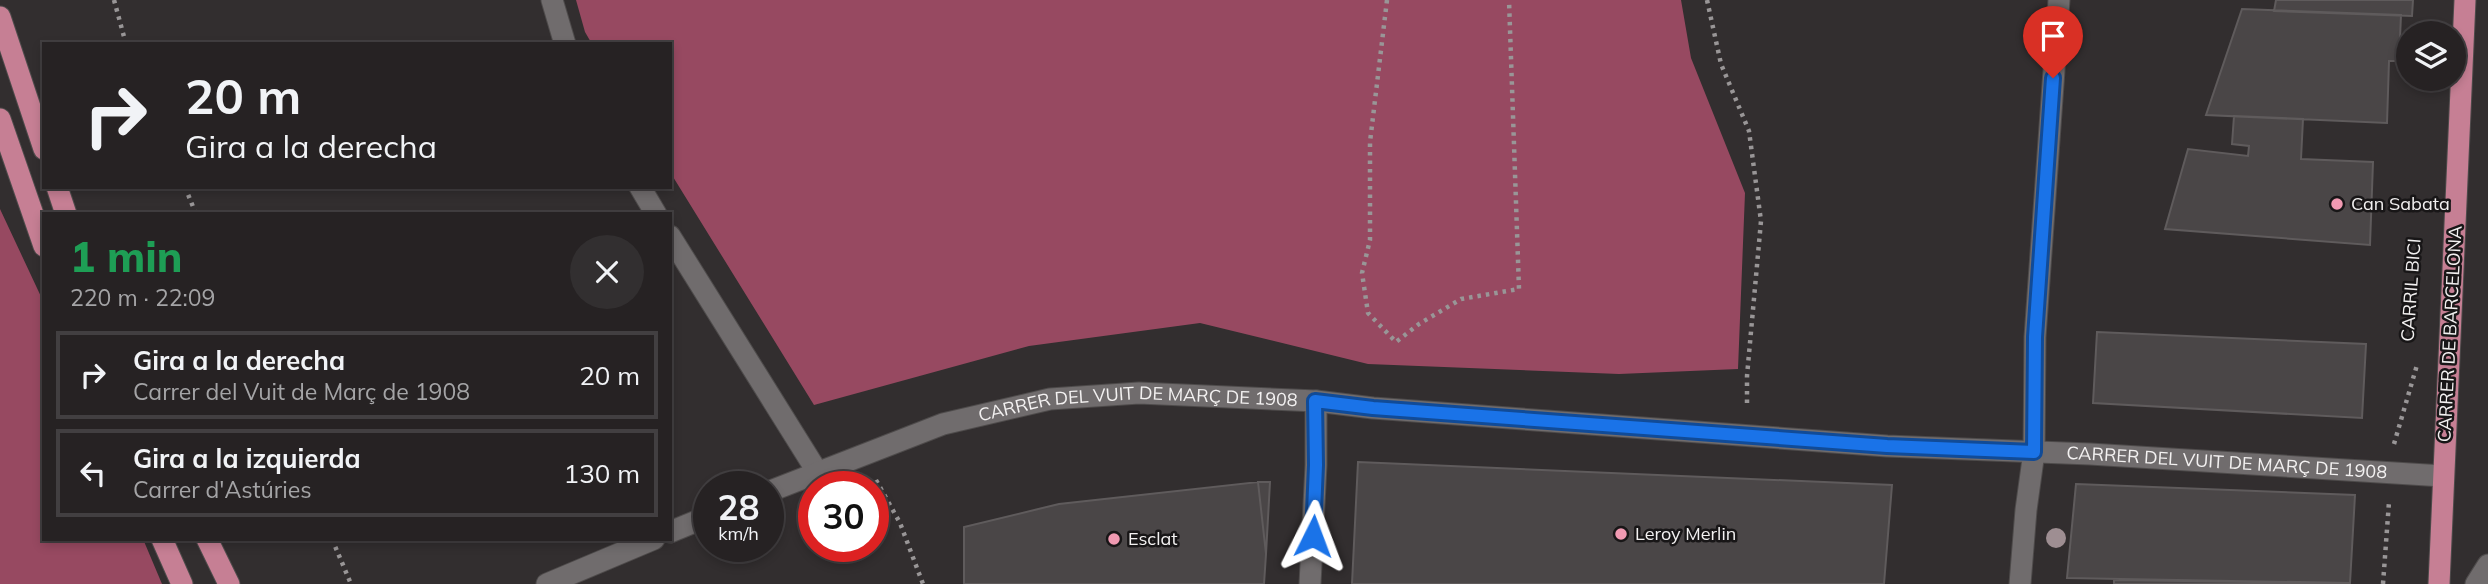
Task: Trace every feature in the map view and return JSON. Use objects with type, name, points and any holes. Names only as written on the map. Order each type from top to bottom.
[{"type":"main road","name":"CARRER DE BARCELONA","points":[[2439,584],[2465,0]]},
{"type":"main road","points":[[0,18],[42,143]]},
{"type":"main road","points":[[0,119],[42,240]]},
{"type":"main road","points":[[58,189],[65,212]]},
{"type":"main road","points":[[163,541],[182,584]]},
{"type":"main road","points":[[208,541],[229,584]]},
{"type":"street","points":[[552,0],[564,42]]},
{"type":"street","points":[[2020,584],[2034,452],[2035,337],[2059,0]]},
{"type":"street","points":[[641,189],[655,212]]},
{"type":"street","points":[[672,239],[817,471]]},
{"type":"street","name":"CARRER DEL VUIT DE MARÇ DE 1908","points":[[821,471],[943,424],[1049,399],[1139,393],[1315,401],[1373,408],[1887,446],[2034,452],[2444,477]]},
{"type":"street","points":[[1311,584],[1316,465],[1315,401]]},
{"type":"street","points":[[672,531],[693,523]]},
{"type":"street","points":[[547,584],[649,541]]},
{"type":"street","points":[[2476,584],[2488,565]]},
{"type":"path","points":[[114,0],[125,42]]},
{"type":"path","points":[[1387,0],[1370,142],[1370,240],[1362,273],[1368,313],[1396,342],[1419,324],[1461,299],[1519,289],[1509,0]]},
{"type":"path","points":[[1707,0],[1721,64],[1749,131],[1761,220],[1747,376],[1747,412]]},
{"type":"path","points":[[187,189],[195,212]]},
{"type":"path","name":"CARRIL BICI","points":[[2383,584],[2394,445],[2418,362]]},
{"type":"path","points":[[863,455],[900,523],[923,584]]},
{"type":"path","points":[[333,541],[351,584]]},
{"type":"shaded area","points":[[576,0],[1681,0],[1691,58],[1745,193],[1738,369],[1619,374],[1368,364],[1200,323],[1029,346],[814,405],[672,175],[672,42],[591,42],[585,32]]},
{"type":"shaded area","points":[[0,209],[42,299],[42,541],[144,541],[162,584],[0,584]]},
{"type":"building","points":[[2276,0],[2413,0],[2412,16],[2274,11]]},
{"type":"building","points":[[2242,9],[2401,15],[2401,21],[2396,21],[2396,61],[2389,61],[2387,123],[2206,115]]},
{"type":"building","points":[[2234,116],[2303,119],[2301,159],[2373,162],[2370,245],[2165,229],[2188,149],[2248,156],[2249,146],[2232,144]]},
{"type":"building","points":[[2097,332],[2366,344],[2362,418],[2093,403]]},
{"type":"building","name":"Leroy Merlin","points":[[1358,462],[1892,485],[1884,584],[1352,584]]},
{"type":"building","points":[[1258,482],[1270,482],[1266,554]]},
{"type":"building","name":"Esclat","points":[[1258,482],[1266,554],[1264,584],[964,584],[964,527],[1059,504]]},
{"type":"building","points":[[2076,484],[2355,495],[2350,583],[2067,578]]},
{"type":"building","points":[[2114,580],[2254,582],[2350,583],[2114,584]]},
{"type":"place","name":"Can Sabata","points":[[2337,204]]},
{"type":"place","name":"Leroy Merlin","points":[[1621,534]]},
{"type":"place","name":"Esclat","points":[[1114,539]]},
{"type":"route","points":[[1313,536],[1315,401],[1373,408],[1887,446],[2034,452],[2035,337],[2053,78]]}]
